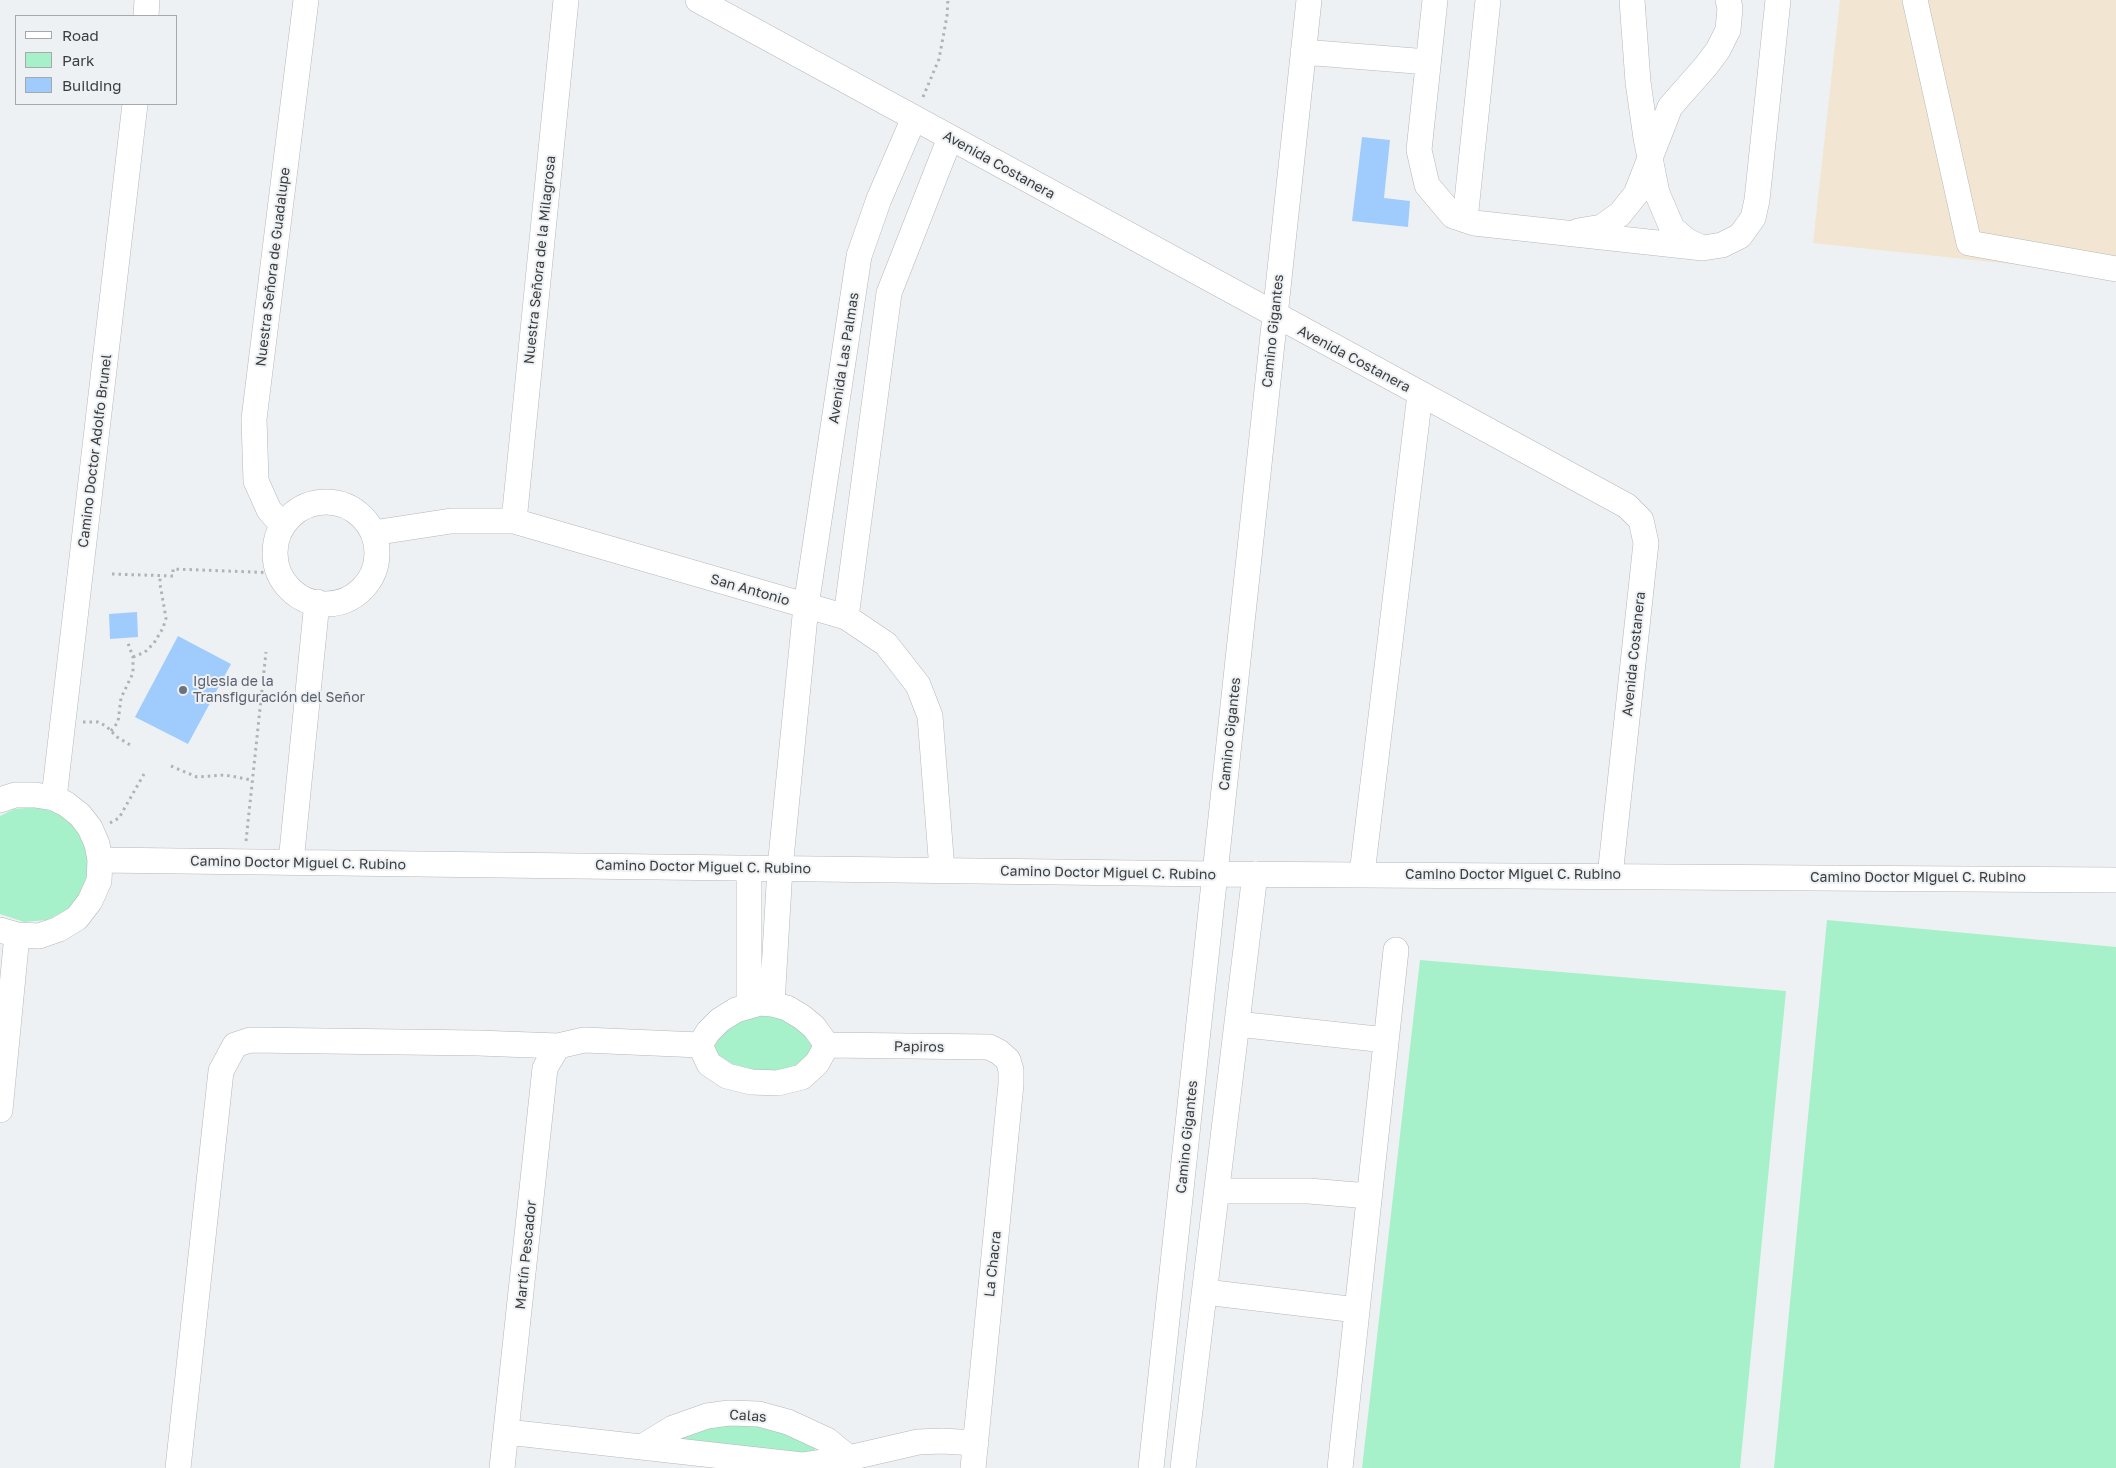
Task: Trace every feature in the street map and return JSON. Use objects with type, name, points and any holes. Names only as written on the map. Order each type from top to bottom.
[{"type":"street","points":[[146,15],[148,0]]},
{"type":"street","name":"Nuestra Señora de Guadalupe","points":[[283,526],[269,510],[256,481],[254,419],[306,0]]},
{"type":"street","name":"Nuestra Señora de la Milagrosa","points":[[514,521],[566,0]]},
{"type":"street","name":"Avenida Costanera","points":[[698,0],[1275,316],[1627,506],[1641,520],[1646,543],[1610,876]]},
{"type":"street","name":"Camino Gigantes","points":[[1150,1468],[1309,0]]},
{"type":"street","points":[[1435,0],[1419,150],[1427,185],[1437,200],[1453,216],[1474,223],[1703,248],[1722,245],[1740,236],[1753,218],[1757,200],[1778,0]]},
{"type":"street","points":[[1465,220],[1488,0]]},
{"type":"street","points":[[1632,0],[1638,82],[1657,192],[1672,228],[1687,241],[1703,248]]},
{"type":"street","points":[[1568,234],[1602,227],[1620,214],[1636,194],[1670,107],[1706,66],[1718,50],[1728,30],[1730,8],[1728,0]]},
{"type":"street","points":[[1915,0],[1969,243],[2116,269]]},
{"type":"street","points":[[1303,52],[1428,62]]},
{"type":"street","name":"Camino Doctor Adolfo Brunel","points":[[54,798],[135,105]]},
{"type":"street","name":"Avenida Las Palmas","points":[[780,868],[806,606],[859,256],[879,199],[914,118]]},
{"type":"street","points":[[846,617],[889,293],[950,138]]},
{"type":"street","points":[[1362,874],[1420,394]]},
{"type":"street","points":[[324,502],[337,503],[359,513],[373,533],[377,556],[370,580],[352,597],[329,604],[305,599],[294,592],[280,573],[276,549],[283,526],[301,509],[324,502]]},
{"type":"street","name":"San Antonio","points":[[373,533],[451,521],[514,521],[846,617],[886,644],[918,685],[930,716],[942,870]]},
{"type":"street","points":[[291,862],[316,602]]},
{"type":"street","points":[[0,800],[15,795],[35,794],[54,798],[80,815],[97,844],[100,860],[98,881],[90,901],[77,918],[59,930],[39,936],[9,933],[0,1110]]},
{"type":"street","name":"Camino Doctor Miguel C. Rubino","points":[[100,860],[1215,874],[2116,880]]},
{"type":"street","points":[[749,868],[761,1005]]},
{"type":"street","points":[[761,1005],[780,868]]},
{"type":"street","points":[[1183,1468],[1255,874]]},
{"type":"street","points":[[1340,1468],[1396,950]]},
{"type":"street","points":[[761,1005],[787,1008],[802,1017],[814,1027],[827,1046],[817,1063],[802,1077],[778,1083],[751,1082],[727,1076],[709,1064],[700,1046],[708,1032],[720,1020],[736,1010],[761,1005]]},
{"type":"street","points":[[1237,1024],[1386,1040]]},
{"type":"street","points":[[178,1468],[221,1072],[227,1057],[235,1045],[250,1040],[558,1046],[584,1040],[700,1046]]},
{"type":"street","name":"Martín Pescador","points":[[502,1468],[508,1432],[545,1068],[558,1046]]},
{"type":"street","name":"Papiros","points":[[827,1046],[989,1048],[999,1052],[1008,1060]]},
{"type":"street","name":"La Chacra","points":[[973,1468],[1012,1084],[1008,1060]]},
{"type":"street","points":[[1217,1191],[1309,1191],[1369,1196]]},
{"type":"street","points":[[1205,1292],[1357,1310]]},
{"type":"street","name":"Calas","points":[[642,1446],[673,1428],[707,1416],[729,1413],[759,1414],[788,1422],[827,1440],[849,1458]]},
{"type":"street","points":[[508,1432],[802,1466],[849,1458],[918,1442],[976,1443]]},
{"type":"path","points":[[914,118],[939,59],[948,0]]},
{"type":"path","points":[[112,574],[173,576],[173,569],[280,573]]},
{"type":"path","points":[[132,657],[145,652],[154,643],[163,628],[166,618],[160,576]]},
{"type":"path","points":[[111,731],[118,722],[121,698],[132,673],[132,657],[128,643]]},
{"type":"path","points":[[244,862],[266,652]]},
{"type":"path","points":[[63,720],[98,722],[132,746]]},
{"type":"path","points":[[171,766],[197,777],[225,775],[252,780]]},
{"type":"path","points":[[92,833],[119,818],[144,774]]},
{"type":"shaded area","points":[[1840,0],[2116,0],[2116,275],[1813,243]]},
{"type":"green space","points":[[37,807],[58,813],[76,828],[87,848],[88,871],[82,893],[67,910],[47,920],[24,922],[0,914],[0,816],[14,809]]},
{"type":"green space","points":[[1827,920],[2116,947],[2116,1468],[1774,1468]]},
{"type":"green space","points":[[1420,960],[1786,991],[1740,1468],[1362,1468]]},
{"type":"green space","points":[[777,1012],[813,1042],[812,1057],[779,1076],[713,1061],[713,1034],[730,1020]]},
{"type":"green space","points":[[755,1420],[816,1447],[813,1456],[678,1445],[676,1435],[683,1431]]},
{"type":"building","points":[[1362,137],[1390,140],[1384,198],[1410,201],[1408,227],[1352,221]]},
{"type":"building","points":[[137,612],[138,637],[110,639],[109,614]]},
{"type":"building","name":"Iglesia de la Transfiguración del Señor","points":[[178,636],[231,664],[188,744],[135,717]]},
{"type":"place","name":"Iglesia de la Transfiguración del Señor","points":[[183,690]]}]
